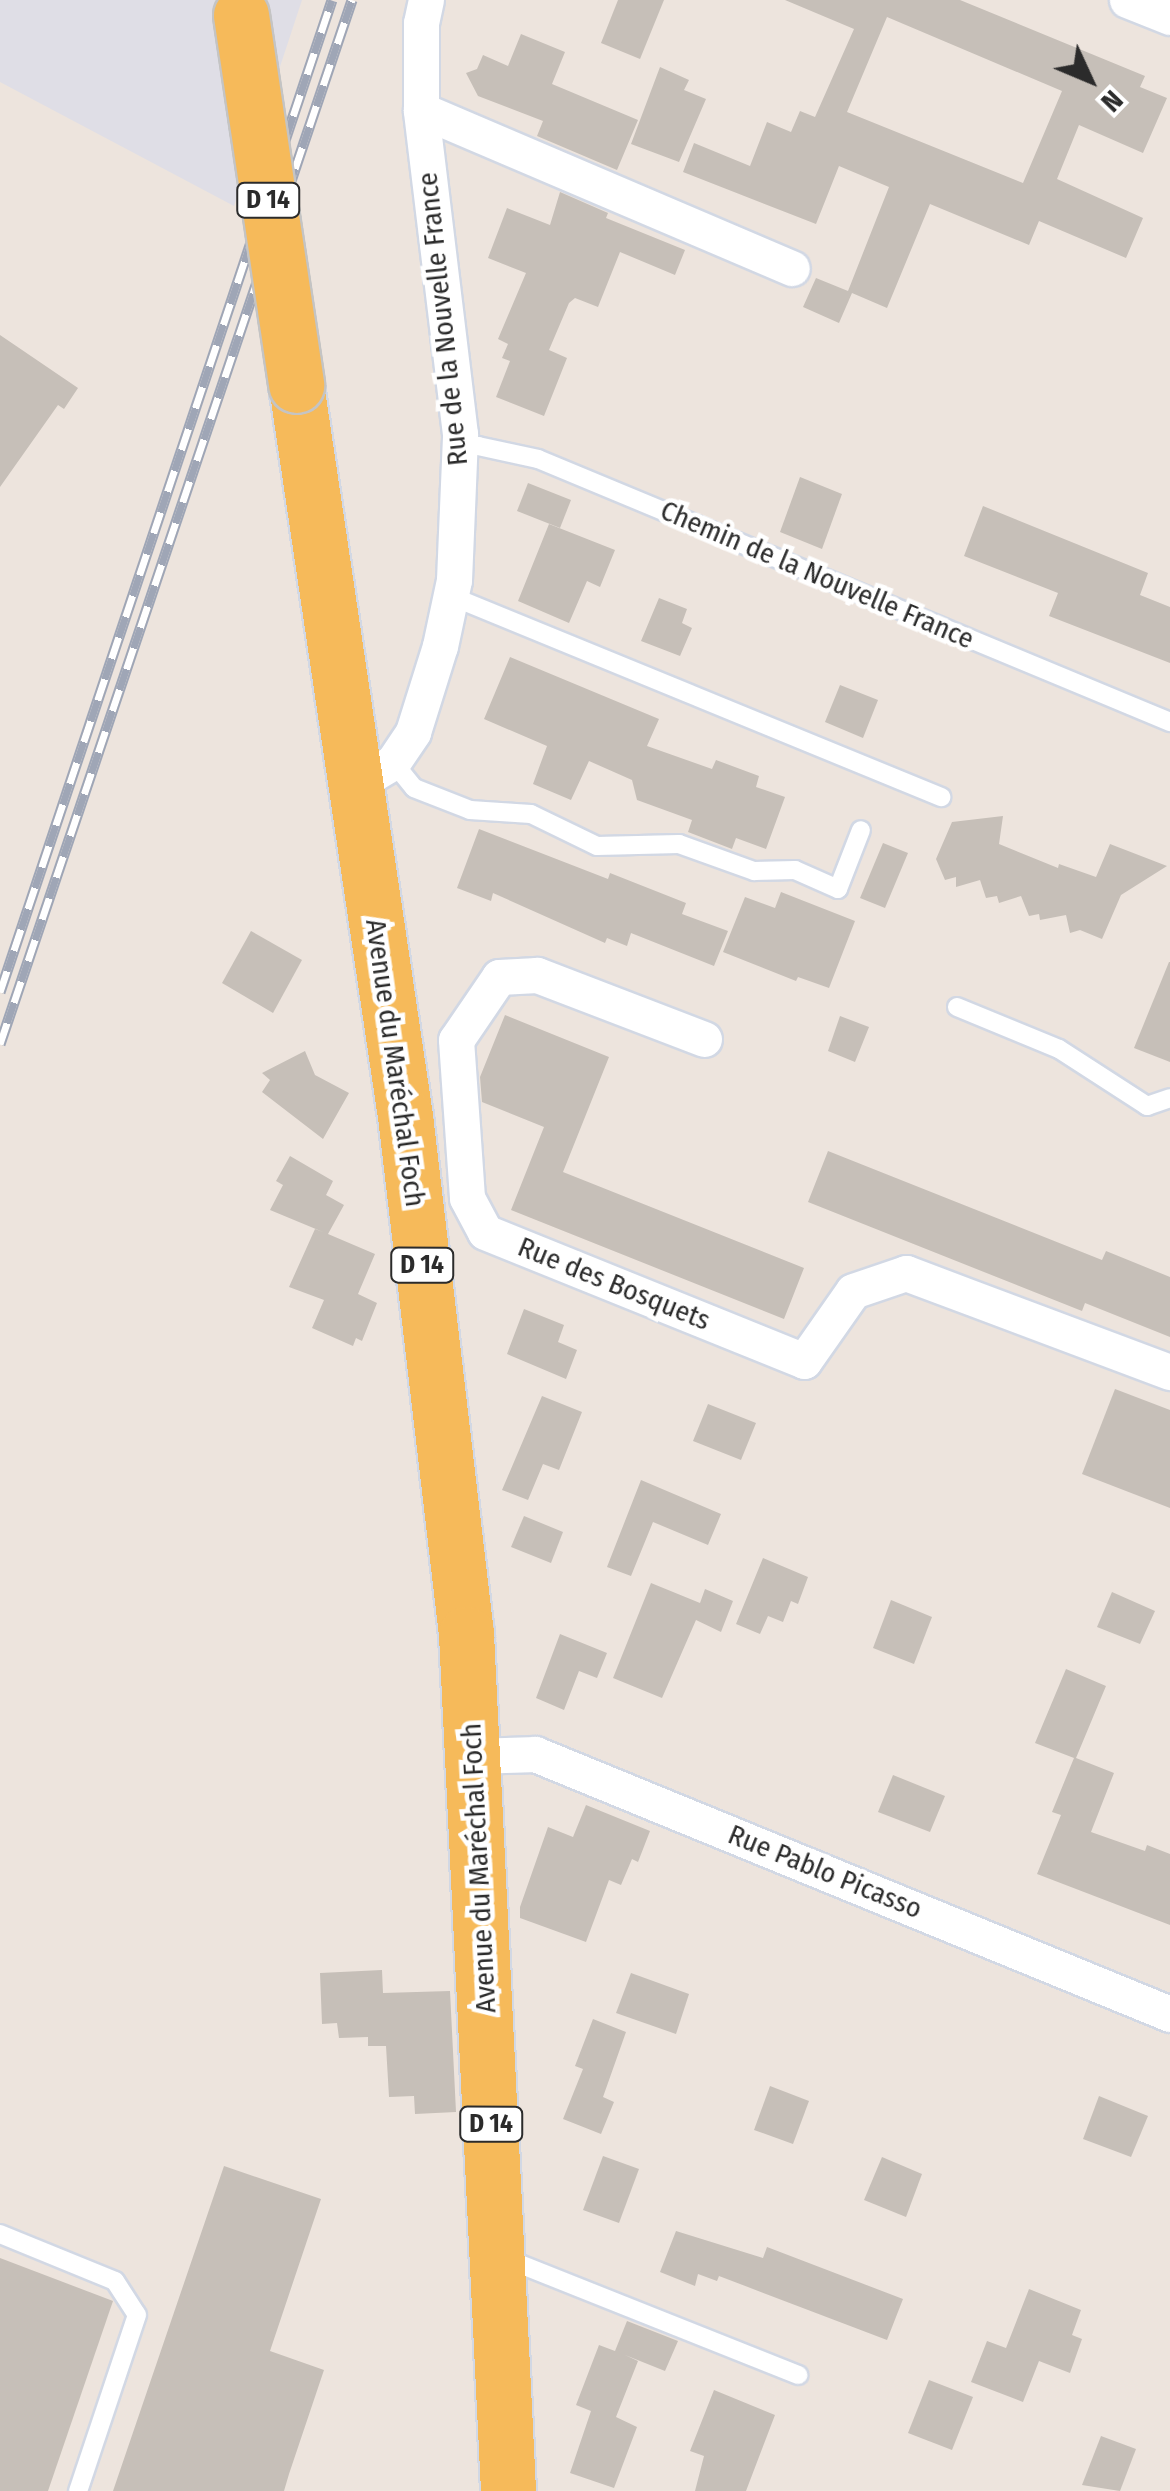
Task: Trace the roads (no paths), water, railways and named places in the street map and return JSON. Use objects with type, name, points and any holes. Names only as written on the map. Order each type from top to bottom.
[{"type":"main road","name":"Avenue du Maréchal Foch","points":[[240,8],[296,385],[372,769],[404,1116],[466,1634],[475,1756],[508,2491]]},
{"type":"street","name":"Rue de la Nouvelle France","points":[[372,769],[413,732],[451,596],[459,447],[420,110],[421,23],[426,0]]},
{"type":"street","points":[[1128,0],[1170,17]]},
{"type":"street","points":[[420,110],[792,268]]},
{"type":"street","name":"Rue des Bosquets","points":[[704,1039],[538,975],[500,977],[456,1040],[467,1198],[485,1232],[804,1361],[853,1291],[906,1272],[1170,1372]]},
{"type":"street","name":"Rue Pablo Picasso","points":[[475,1756],[535,1754],[1170,2014]]},
{"type":"lane","name":"Chemin de la Nouvelle France","points":[[459,447],[478,446],[538,459],[1170,722]]},
{"type":"lane","points":[[451,596],[941,797]]},
{"type":"lane","points":[[372,769],[470,810],[531,814],[597,846],[679,844],[754,871],[795,870],[838,889],[861,830]]},
{"type":"lane","points":[[957,1008],[1059,1049],[1147,1106],[1170,1098]]},
{"type":"lane","points":[[0,2234],[116,2281],[137,2316],[78,2491]]},
{"type":"lane","points":[[497,2255],[798,2375]]},
{"type":"railway","points":[[0,992],[332,0]]},
{"type":"railway","points":[[0,1044],[352,0]]}]
